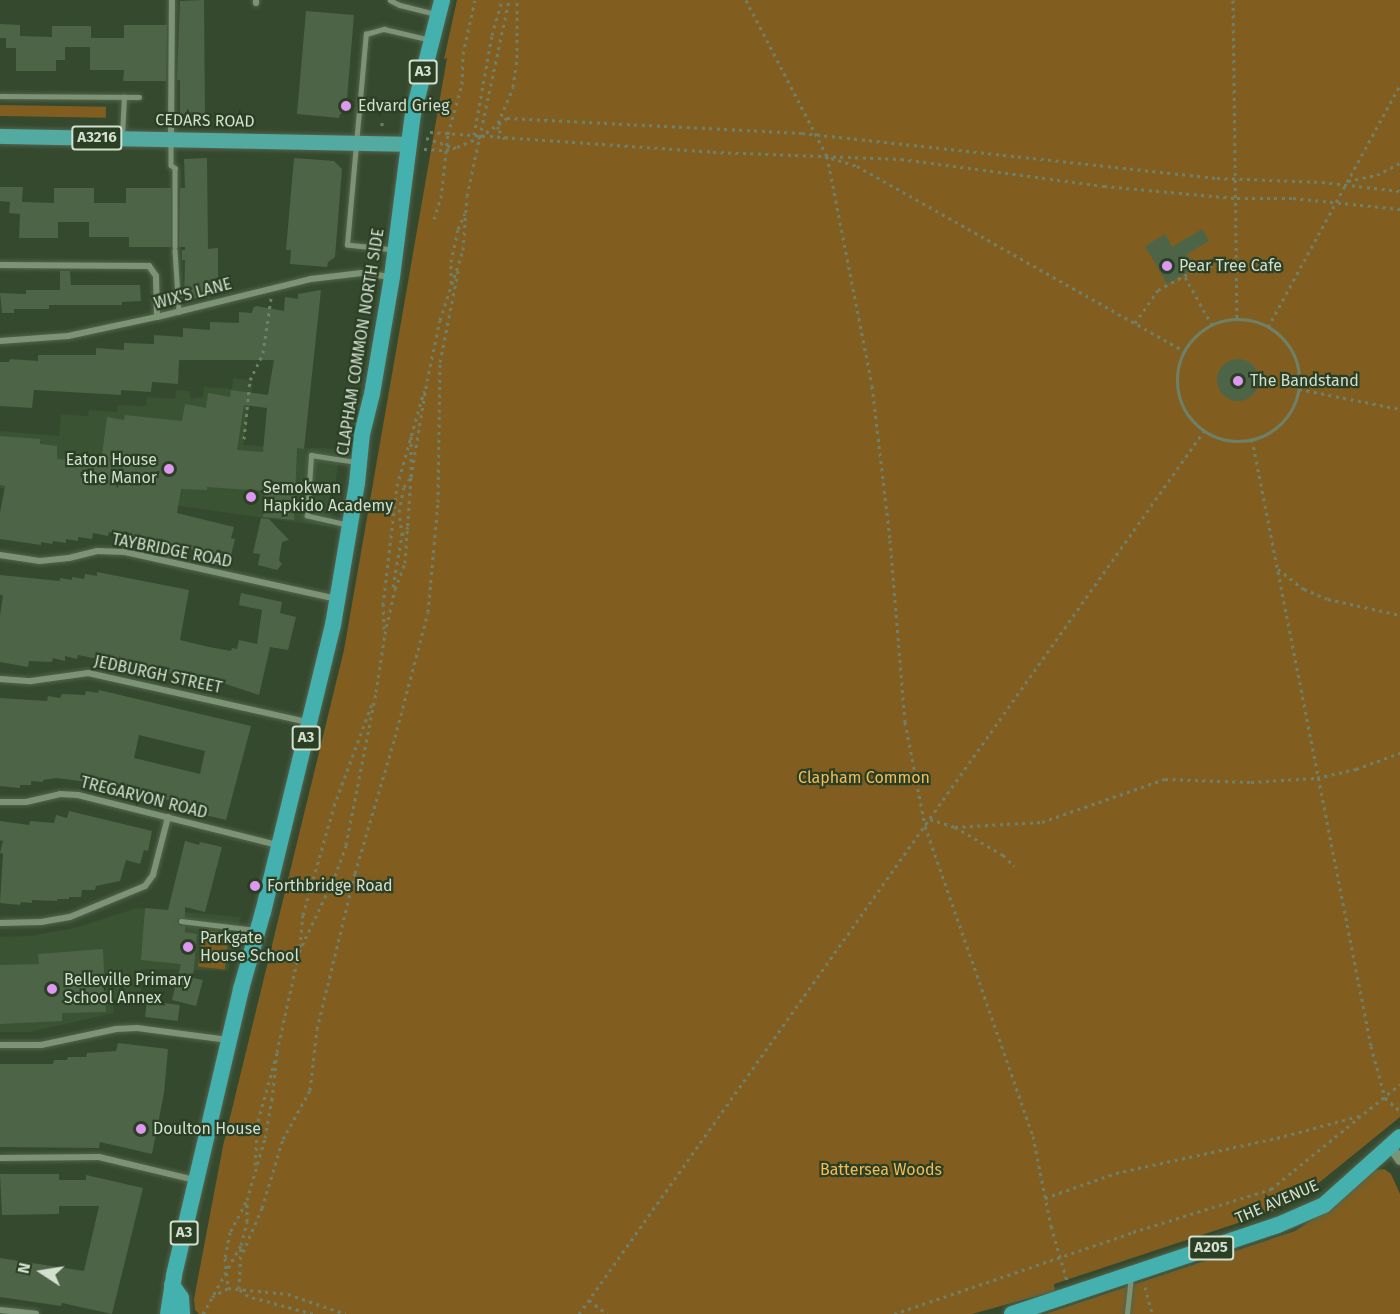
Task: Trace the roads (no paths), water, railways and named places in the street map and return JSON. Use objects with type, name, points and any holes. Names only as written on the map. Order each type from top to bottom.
[{"type":"highway","name":"CLAPHAM COMMON NORTH SIDE","points":[[157,1314],[160,1299],[172,1285],[338,599],[392,277],[416,103],[440,7]]},
{"type":"highway","name":"THE AVENUE","points":[[1012,1314],[1278,1225],[1324,1205],[1395,1141]]},
{"type":"highway","points":[[168,1314],[172,1285]]},
{"type":"highway","points":[[172,1285],[181,1298],[182,1314]]},
{"type":"main road","name":"CEDARS ROAD","points":[[0,136],[355,141],[409,144]]},
{"type":"street","points":[[171,138],[172,0]]},
{"type":"street","points":[[0,265],[149,266],[156,276],[157,317]]},
{"type":"street","name":"WIX'S LANE","points":[[0,341],[68,336],[179,312],[270,288],[346,274],[392,277]]},
{"type":"street","name":"TAYBRIDGE ROAD","points":[[0,555],[40,561],[69,558],[97,550],[125,552],[338,599]]},
{"type":"street","name":"JEDBURGH STREET","points":[[0,679],[32,681],[88,672],[310,722]]},
{"type":"street","name":"TREGARVON ROAD","points":[[0,802],[26,802],[69,794],[280,846]]},
{"type":"street","points":[[0,923],[40,922],[70,917],[145,886],[153,875],[168,817]]},
{"type":"street","points":[[0,1045],[41,1045],[116,1029],[137,1028],[230,1041]]},
{"type":"street","points":[[1395,1141],[1400,1160]]},
{"type":"street","points":[[0,1158],[99,1157],[196,1180]]},
{"type":"street","points":[[0,1310],[36,1314]]},
{"type":"lane","points":[[390,0],[400,5],[440,7]]},
{"type":"lane","points":[[396,250],[346,245],[366,34],[384,29],[432,40]]},
{"type":"lane","points":[[0,96],[139,97]]},
{"type":"lane","points":[[122,138],[124,97]]},
{"type":"lane","points":[[171,138],[171,165],[175,168],[175,248],[179,312]]},
{"type":"lane","points":[[350,525],[307,516],[311,455],[359,463]]},
{"type":"lane","points":[[180,921],[258,931]]},
{"type":"lane","points":[[1127,1314],[1132,1275]]},
{"type":"place","name":"Edvard Grieg","points":[[346,106]]},
{"type":"place","name":"Pear Tree Cafe","points":[[1167,266]]},
{"type":"place","name":"The Bandstand","points":[[1238,381]]},
{"type":"place","name":"Eaton House the Manor","points":[[169,469]]},
{"type":"place","name":"Semokwan Hapkido Academy","points":[[251,497]]},
{"type":"place","name":"Forthbridge Road","points":[[255,886]]},
{"type":"place","name":"Parkgate House School","points":[[188,947]]},
{"type":"place","name":"Belleville Primary School Annex","points":[[52,989]]},
{"type":"place","name":"Doulton House","points":[[141,1129]]},
{"type":"park label","name":"Clapham Common","points":[[864,778]]},
{"type":"park label","name":"Battersea Woods","points":[[881,1170]]}]
